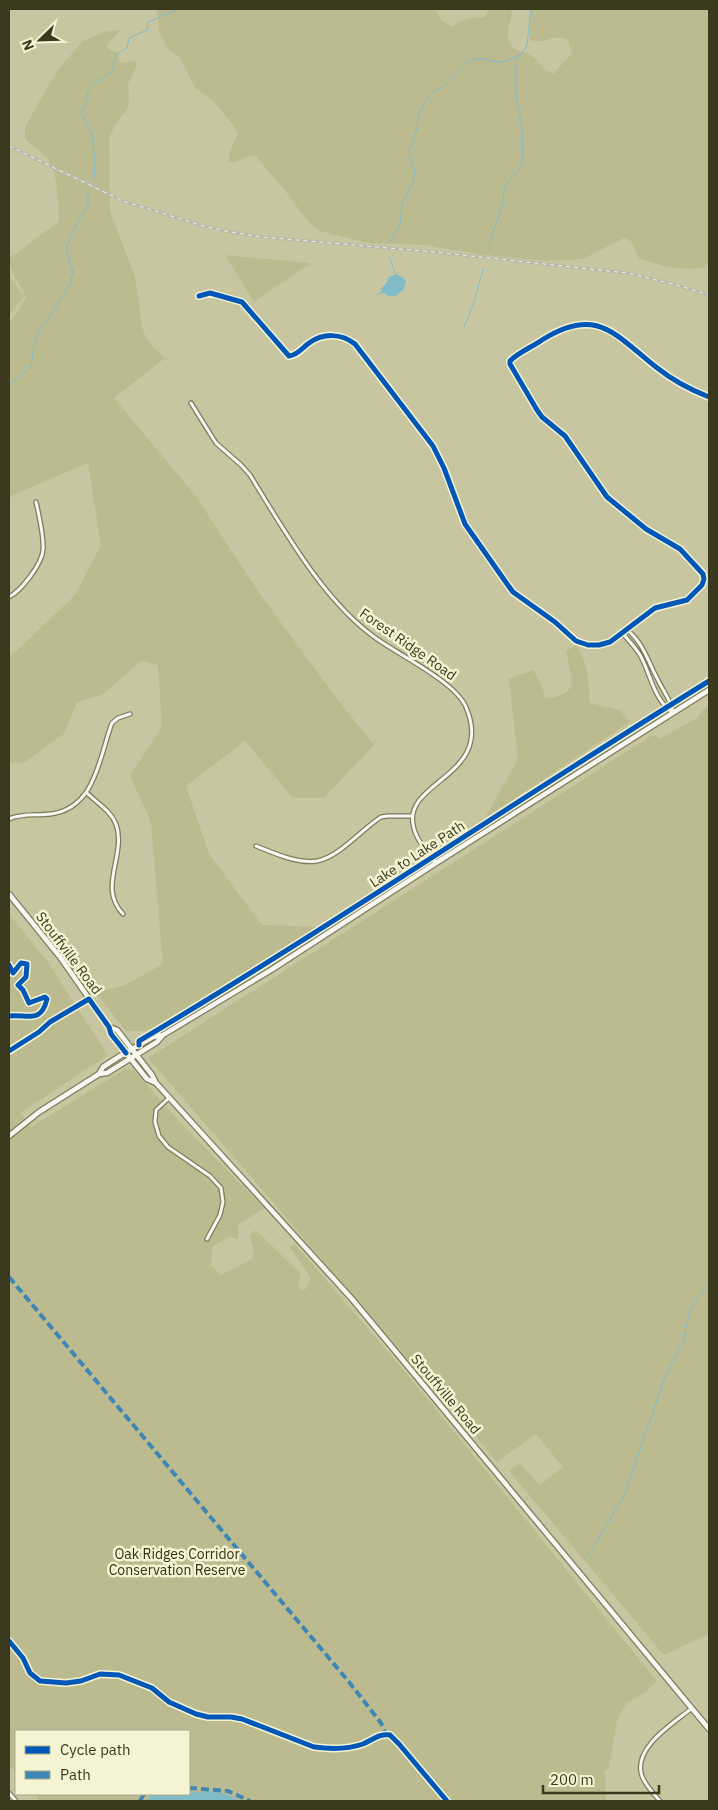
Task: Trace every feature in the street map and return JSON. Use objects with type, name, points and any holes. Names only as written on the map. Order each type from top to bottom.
[{"type":"main road","points":[[9,1136],[39,1112],[99,1074],[108,1073],[137,1055],[157,1042],[163,1035],[271,970],[709,690]]},
{"type":"main road","name":"Stouffville Road","points":[[9,894],[60,958],[110,1027],[111,1034],[130,1059],[147,1079],[156,1083]]},
{"type":"main road","name":"Stouffville Road","points":[[110,1027],[117,1030],[169,1098],[352,1299],[709,1729]]},
{"type":"main road","points":[[99,1074],[103,1067],[132,1049],[153,1037],[163,1035]]},
{"type":"street","points":[[199,296],[210,293],[242,302],[288,356],[294,355],[314,340],[325,336],[336,336],[351,341],[433,446],[444,468],[465,524],[513,592],[555,622],[576,641],[588,645],[610,642],[655,608],[688,600],[702,585],[703,574],[680,549],[646,529],[607,497],[565,436],[542,417],[537,410],[514,373],[510,361],[559,330],[571,326],[589,325],[612,331],[663,372],[709,397]]},
{"type":"street","name":"Forest Ridge Road","points":[[191,403],[216,443],[250,475],[318,580],[338,605],[361,627],[446,684],[462,700],[471,725],[468,749],[459,765],[416,802],[412,816]]},
{"type":"street","points":[[9,597],[18,592],[33,572],[42,555],[43,550],[36,502]]},
{"type":"street","points":[[626,630],[625,636],[640,655],[651,683],[665,707],[673,712]]},
{"type":"street","points":[[626,630],[646,651],[657,680],[672,704],[673,712]]},
{"type":"street","points":[[9,819],[31,814],[52,814],[71,807],[87,793],[94,780],[112,723],[118,718],[130,714]]},
{"type":"street","points":[[87,793],[100,804],[117,826],[118,849],[112,884],[113,901],[123,914]]},
{"type":"street","points":[[256,846],[284,856],[312,862],[318,861],[334,853],[381,818],[388,816],[412,816],[415,833],[436,863]]},
{"type":"street","points":[[169,1098],[156,1110],[155,1122],[160,1136],[168,1147],[210,1176],[221,1188],[223,1202],[220,1215],[207,1239]]},
{"type":"street","points":[[660,1801],[641,1776],[642,1756],[660,1733],[692,1708]]},
{"type":"street","points":[[9,1794],[16,1801]]},
{"type":"green space","points":[[157,9],[435,9],[441,20],[451,27],[467,18],[484,17],[490,9],[511,9],[512,15],[508,35],[511,46],[533,57],[553,74],[572,53],[568,40],[557,38],[541,41],[530,40],[530,9],[709,9],[709,261],[706,267],[689,269],[655,263],[639,258],[631,241],[624,238],[583,259],[546,261],[476,254],[425,245],[369,243],[319,231],[310,224],[255,155],[229,162],[229,154],[238,133],[212,100],[195,88],[180,57],[169,50],[159,32]]},
{"type":"green space","points":[[120,30],[107,47],[111,51],[119,52],[118,60],[120,63],[134,61],[136,62],[136,68],[128,84],[128,108],[115,125],[109,138],[110,211],[135,277],[142,326],[146,338],[165,358],[114,398],[195,495],[260,594],[335,696],[374,745],[324,798],[293,798],[245,741],[186,786],[209,854],[262,925],[320,927],[286,946],[221,989],[146,1031],[126,1031],[96,993],[125,985],[163,964],[151,822],[130,776],[162,727],[158,665],[141,661],[102,695],[77,702],[64,734],[25,762],[9,763],[9,658],[75,595],[101,545],[88,463],[9,497],[9,324],[26,297],[13,273],[9,259],[57,223],[59,219],[57,187],[53,170],[46,157],[25,139],[25,127],[59,68],[83,41],[103,32]]},
{"type":"green space","points":[[225,255],[311,263],[254,302]]},
{"type":"green space","points":[[9,276],[24,296],[9,315]]},
{"type":"green space","points":[[576,645],[586,666],[590,703],[620,710],[630,722],[485,818],[518,759],[509,679],[533,670],[540,681],[546,698],[565,693],[571,684],[566,651]]},
{"type":"green space","points":[[709,705],[709,1634],[664,1655],[509,1471],[519,1463],[540,1485],[563,1467],[536,1434],[497,1462],[442,1395],[438,1399],[297,1230],[148,1058],[654,734],[659,739],[697,718]]},
{"type":"green space","name":"Oak Ridges Corridor Conservation Reserve","points":[[9,914],[47,961],[108,1055],[20,1113],[31,1127],[125,1069],[134,1070],[177,1119],[264,1208],[238,1225],[238,1239],[229,1237],[212,1247],[211,1265],[221,1275],[252,1259],[254,1252],[249,1235],[256,1230],[301,1274],[298,1287],[304,1291],[311,1278],[289,1246],[295,1244],[411,1379],[657,1681],[646,1692],[626,1704],[617,1720],[609,1768],[605,1771],[606,1801],[39,1801],[36,1795],[190,1795],[190,1730],[15,1730],[15,1772],[9,1766]]},
{"type":"water","points":[[397,274],[406,282],[403,290],[396,296],[388,296],[384,293],[376,295],[381,292],[389,277]]},
{"type":"water","points":[[190,1790],[195,1793],[218,1792],[240,1801],[147,1801],[150,1795],[190,1795]]},
{"type":"waterway","points":[[94,179],[95,162],[92,134],[81,112],[85,106],[88,91],[95,83],[112,71],[116,55],[127,48],[129,38],[147,30],[148,22],[178,9]]},
{"type":"waterway","points":[[390,242],[400,224],[402,204],[413,182],[415,172],[409,151],[424,102],[433,92],[442,88],[468,62],[478,58],[498,62],[506,61],[522,54],[527,45],[531,9]]},
{"type":"waterway","points":[[489,250],[490,241],[502,207],[505,186],[519,170],[523,160],[522,128],[516,95],[516,58]]},
{"type":"waterway","points":[[9,385],[31,367],[34,345],[39,331],[56,308],[70,284],[73,272],[67,254],[67,246],[77,223],[88,206],[88,191]]},
{"type":"waterway","points":[[390,258],[395,274]]},
{"type":"waterway","points":[[464,327],[473,305],[483,270]]},
{"type":"waterway","points":[[584,1559],[625,1494],[665,1377],[683,1341],[690,1310],[709,1283]]},
{"type":"railway","points":[[9,146],[123,201],[200,225],[230,232],[262,237],[434,252],[627,273],[709,295]]},
{"type":"marked path","points":[[9,1277],[349,1682],[381,1723],[386,1734]]},
{"type":"marked path","points":[[190,1788],[228,1791],[250,1801]]},
{"type":"marked path","points":[[140,1801],[143,1795]]},
{"type":"cycle path","points":[[199,296],[210,293],[242,302],[289,356],[297,353],[320,337],[338,336],[355,344],[433,446],[444,468],[465,524],[513,592],[555,622],[576,641],[588,645],[610,642],[655,608],[687,600],[702,585],[703,574],[680,549],[646,529],[607,497],[565,436],[542,417],[537,410],[510,361],[521,352],[561,330],[577,325],[591,325],[604,328],[616,335],[668,376],[688,388],[709,397]]},
{"type":"cycle path","name":"Lake to Lake Path","points":[[139,1045],[139,1041],[283,953],[709,681]]},
{"type":"cycle path","points":[[9,965],[13,973],[21,963],[27,964],[26,977],[18,985],[23,990],[29,1003],[45,997],[47,999],[41,1012],[37,1015],[9,1016]]},
{"type":"cycle path","points":[[9,1051],[39,1032],[50,1022],[89,999],[109,1027],[111,1034],[126,1053]]},
{"type":"cycle path","points":[[9,1641],[23,1658],[30,1673],[40,1681],[66,1683],[81,1681],[100,1674],[119,1675],[152,1688],[169,1702],[196,1714],[208,1717],[242,1719],[314,1747],[352,1747],[379,1736],[390,1735],[447,1801]]}]
